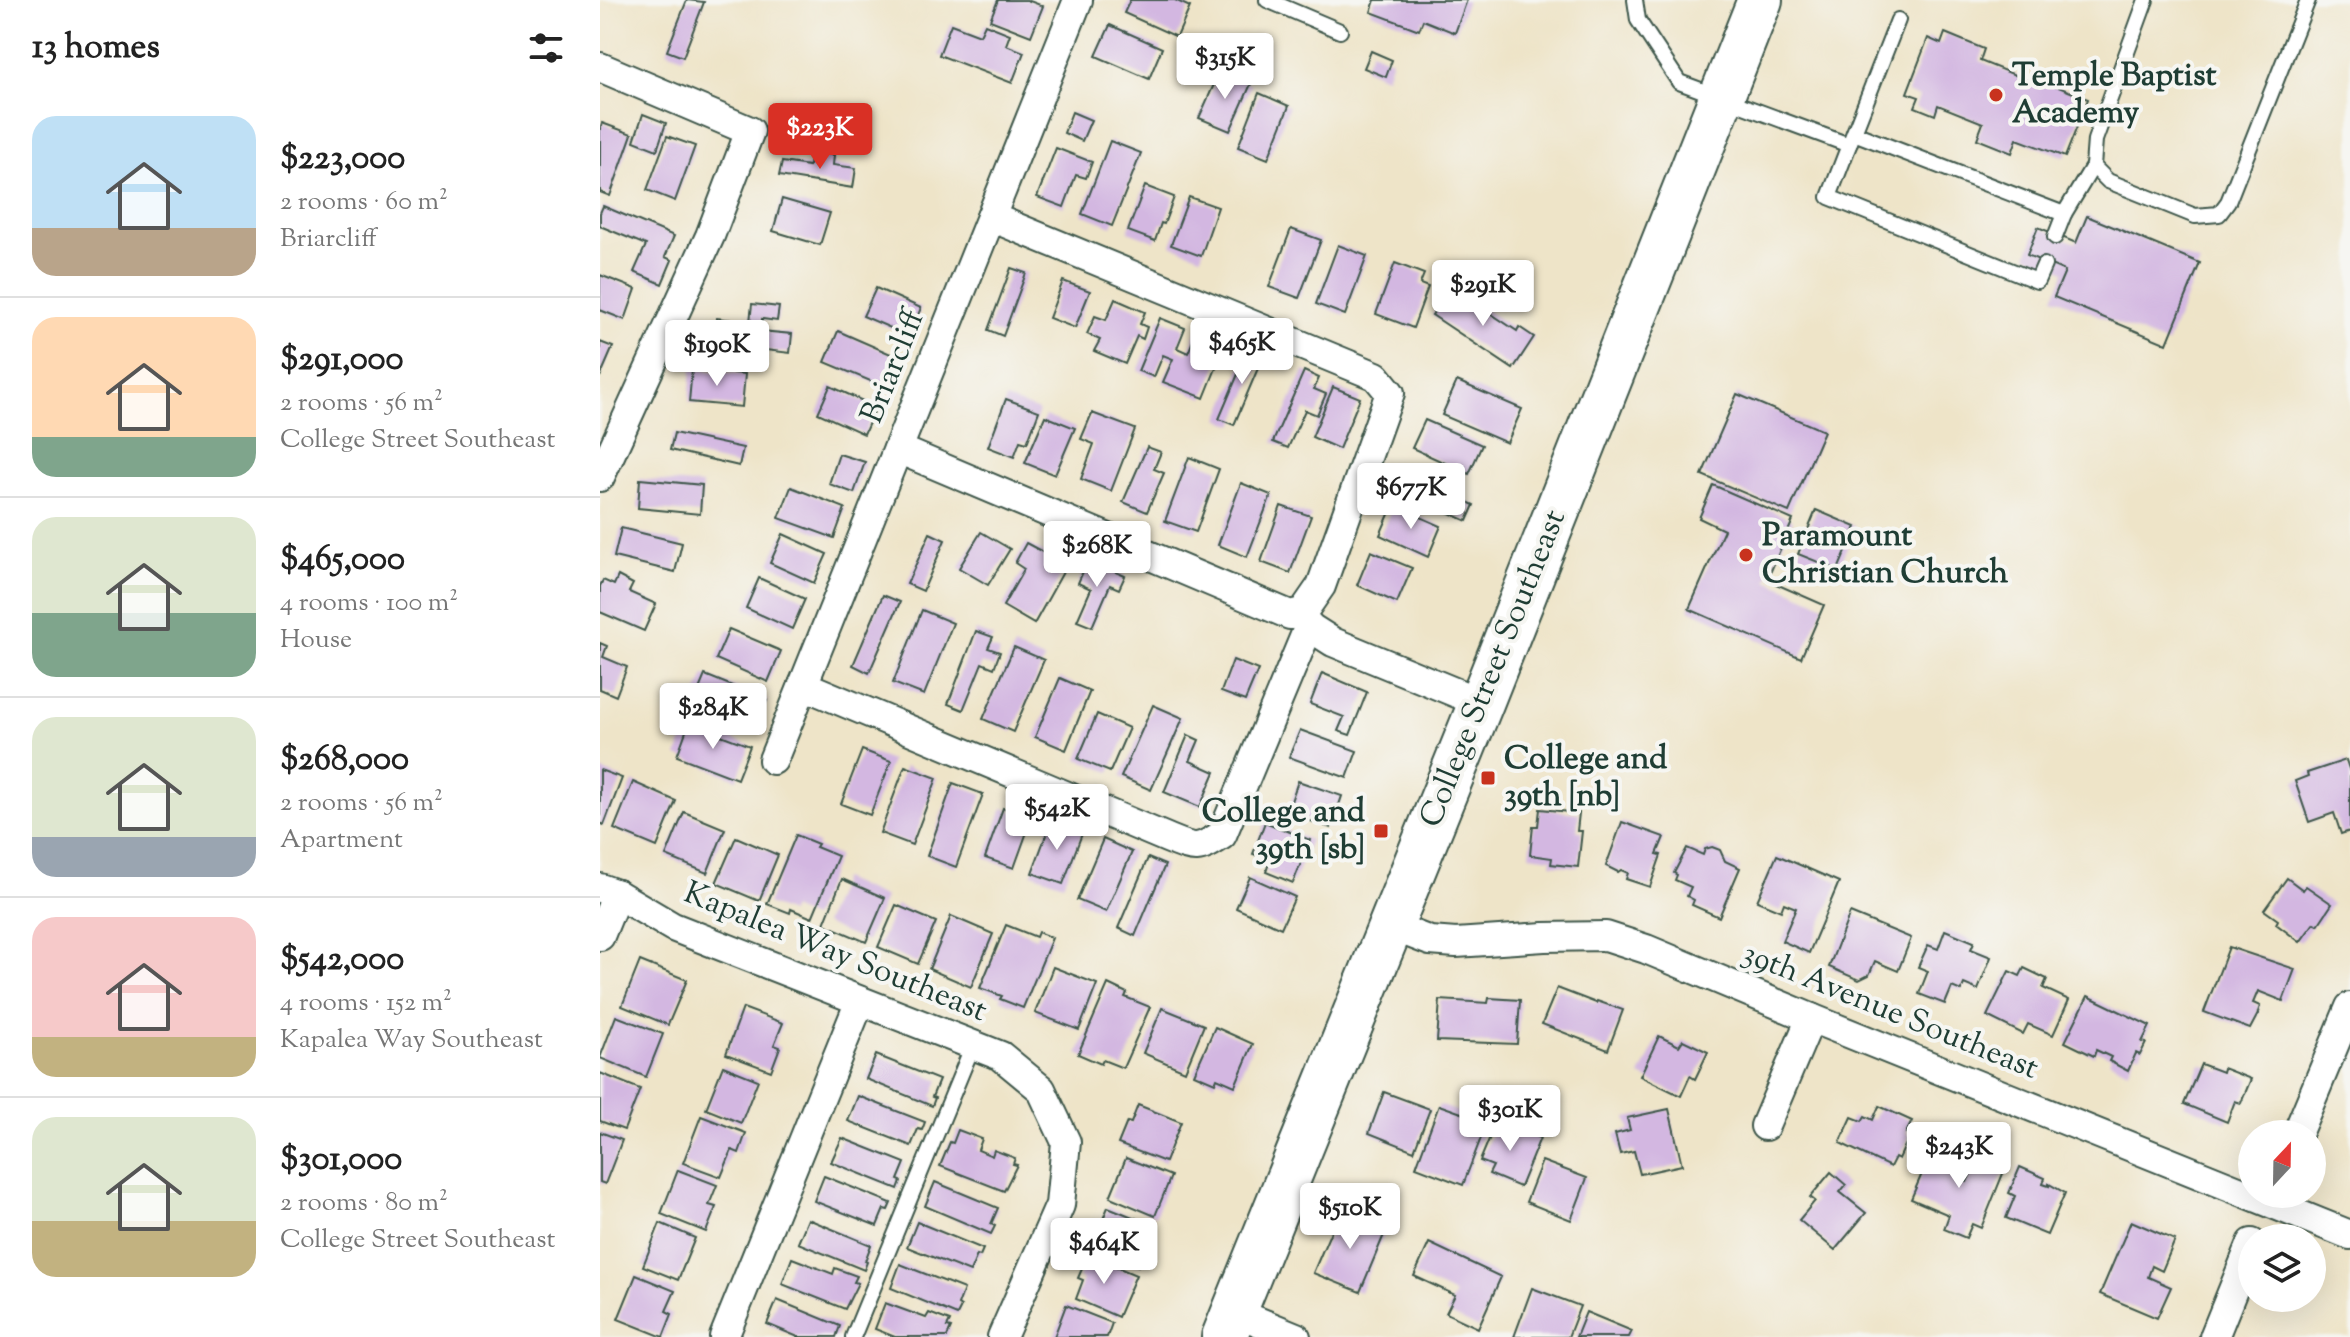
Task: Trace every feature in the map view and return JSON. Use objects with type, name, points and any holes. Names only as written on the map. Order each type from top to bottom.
[{"type":"main road","name":"College Street Southeast","points":[[1229,1325],[1481,703],[1760,0]]},
{"type":"street","name":"Briarcliff","points":[[773,760],[1078,0]]},
{"type":"street","points":[[600,67],[750,131],[710,236],[600,477]]},
{"type":"street","points":[[803,685],[1190,847],[1203,848],[1222,835],[1303,612],[1321,586],[1390,393],[1376,376],[991,217]]},
{"type":"street","points":[[898,449],[1303,619],[1333,642],[1481,703]]},
{"type":"street","points":[[600,936],[608,891]]},
{"type":"street","name":"Kapalea Way Southeast","points":[[608,891],[673,927],[1001,1056],[1041,1089],[1066,1142],[1060,1205],[1002,1337]]},
{"type":"street","name":"39th Avenue Southeast","points":[[1391,926],[1430,941],[1443,942],[1606,936],[1646,949],[1811,1018],[2238,1185]]},
{"type":"street","points":[[724,1337],[860,1001]]},
{"type":"street","points":[[2303,1120],[2350,1007]]},
{"type":"street","points":[[1765,1126],[1811,1018]]},
{"type":"street","name":"39th Avenue Southeast","points":[[2292,1208],[2350,1235]]},
{"type":"street","points":[[2214,1337],[2238,1277]]},
{"type":"street","points":[[1229,1325],[1296,1337]]},
{"type":"lane","points":[[1267,0],[1340,31]]},
{"type":"lane","points":[[1635,0],[1638,20],[1679,82],[2064,214]]},
{"type":"lane","points":[[2055,237],[2064,214],[2093,166],[2095,140],[2146,0]]},
{"type":"lane","points":[[2093,166],[2108,181],[2195,216],[2219,214],[2228,202],[2308,0]]},
{"type":"lane","points":[[1898,20],[1829,197],[2037,281],[2044,265]]},
{"type":"lane","points":[[853,1337],[973,1045]]},
{"type":"building","points":[[687,0],[704,2],[683,57],[667,51]]},
{"type":"building","points":[[998,0],[1027,0],[1043,6],[1031,36],[990,20]]},
{"type":"building","points":[[1130,0],[1175,0],[1190,7],[1177,37],[1124,13]]},
{"type":"building","points":[[1375,0],[1467,0],[1455,33],[1423,20],[1419,30],[1371,12]]},
{"type":"building","points":[[951,24],[980,35],[985,24],[1010,34],[1006,45],[1024,52],[1012,83],[939,55]]},
{"type":"building","points":[[1110,25],[1162,48],[1149,79],[1096,56]]},
{"type":"building","name":"Temple Baptist Academy","points":[[1945,33],[1984,49],[1980,61],[2037,84],[2039,79],[2088,99],[2065,157],[2017,139],[2012,153],[1977,139],[1983,123],[1938,105],[1935,115],[1915,107],[1919,97],[1907,93],[1928,38],[1941,44]]},
{"type":"building","points":[[1371,51],[1392,60],[1386,77],[1364,68]]},
{"type":"building","points":[[1220,71],[1251,84],[1230,131],[1199,118]]},
{"type":"building","points":[[1259,93],[1289,106],[1268,159],[1238,147]]},
{"type":"building","points":[[1072,112],[1091,120],[1082,141],[1064,133]]},
{"type":"building","points":[[643,114],[666,123],[657,150],[634,141]]},
{"type":"building","points":[[602,123],[632,134],[610,196],[600,192]]},
{"type":"building","points":[[667,136],[695,146],[675,201],[647,190]]},
{"type":"building","points":[[1110,141],[1141,153],[1112,226],[1082,214]]},
{"type":"building","points":[[1056,148],[1092,162],[1086,178],[1076,175],[1064,207],[1037,197]]},
{"type":"building","points":[[811,152],[834,155],[833,165],[856,168],[853,188],[779,176],[782,162],[809,166]]},
{"type":"building","points":[[1145,186],[1174,197],[1155,241],[1128,231]]},
{"type":"building","points":[[1189,197],[1218,207],[1201,256],[1171,245]]},
{"type":"building","points":[[782,199],[830,213],[820,245],[773,231]]},
{"type":"building","points":[[603,206],[674,236],[665,257],[672,260],[662,284],[634,272],[646,245],[600,226]]},
{"type":"building","points":[[2087,216],[2200,263],[2167,344],[2054,297],[2065,271],[2027,255],[2038,227],[2076,243]]},
{"type":"building","points":[[1291,229],[1321,240],[1299,298],[1269,287]]},
{"type":"building","points":[[1338,245],[1367,256],[1345,315],[1316,304]]},
{"type":"building","points":[[1395,263],[1424,274],[1420,284],[1428,287],[1413,328],[1376,314]]},
{"type":"building","points":[[1011,268],[1026,273],[1003,336],[988,330]]},
{"type":"building","points":[[600,275],[636,289],[625,320],[600,310]]},
{"type":"building","points":[[1063,281],[1090,291],[1075,328],[1049,318]]},
{"type":"building","points":[[1451,287],[1517,331],[1519,327],[1534,337],[1513,369],[1432,315]]},
{"type":"building","points":[[876,288],[921,308],[909,336],[863,316]]},
{"type":"building","points":[[1115,299],[1145,312],[1140,324],[1147,327],[1143,339],[1137,336],[1125,364],[1094,351],[1100,340],[1087,334],[1095,316],[1106,320]]},
{"type":"building","points":[[752,304],[779,307],[777,321],[762,319],[761,331],[792,334],[790,353],[715,344],[717,318],[750,322]]},
{"type":"building","points":[[1160,318],[1185,328],[1177,348],[1188,353],[1198,328],[1227,341],[1204,398],[1163,382],[1173,359],[1163,355],[1154,377],[1138,371]]},
{"type":"building","points":[[838,331],[900,358],[887,388],[825,362]]},
{"type":"building","points":[[600,342],[613,347],[600,377]]},
{"type":"building","points":[[1249,348],[1264,354],[1234,425],[1219,419]]},
{"type":"building","points":[[692,369],[745,374],[742,407],[689,402]]},
{"type":"building","points":[[1304,371],[1319,378],[1314,389],[1326,394],[1317,415],[1305,410],[1288,448],[1273,442]]},
{"type":"building","points":[[1457,381],[1522,409],[1507,443],[1442,415]]},
{"type":"building","points":[[830,386],[876,407],[864,434],[818,413]]},
{"type":"building","points":[[1333,387],[1360,398],[1339,449],[1312,437]]},
{"type":"building","points":[[1737,394],[1824,431],[1789,512],[1702,475]]},
{"type":"building","points":[[1006,399],[1039,411],[1027,443],[1020,441],[1014,457],[988,447]]},
{"type":"building","points":[[1092,413],[1135,429],[1111,491],[1081,479],[1094,444],[1081,439]]},
{"type":"building","points":[[1045,416],[1075,428],[1055,475],[1025,463]]},
{"type":"building","points":[[1425,420],[1482,445],[1469,474],[1412,448]]},
{"type":"building","points":[[674,433],[743,448],[739,466],[670,450]]},
{"type":"building","points":[[1147,447],[1161,452],[1154,469],[1164,473],[1147,512],[1123,502]]},
{"type":"building","points":[[839,454],[865,462],[854,493],[829,484]]},
{"type":"building","points":[[1189,457],[1219,469],[1196,532],[1165,521]]},
{"type":"building","points":[[1404,473],[1474,505],[1467,521],[1396,489]]},
{"type":"building","points":[[640,479],[702,485],[700,514],[638,508]]},
{"type":"building","points":[[1241,483],[1271,495],[1247,557],[1218,545]]},
{"type":"building","name":"Paramount Christian Church","points":[[1713,485],[1793,520],[1767,580],[1824,605],[1801,658],[1689,609],[1724,530],[1699,518]]},
{"type":"building","points":[[791,487],[845,508],[834,538],[779,518]]},
{"type":"building","points":[[1393,505],[1441,526],[1428,557],[1380,535]]},
{"type":"building","points":[[1281,506],[1311,516],[1290,573],[1261,562]]},
{"type":"building","points":[[1816,510],[1856,527],[1838,570],[1798,554]]},
{"type":"building","points":[[621,528],[682,543],[675,572],[614,557]]},
{"type":"building","points":[[981,532],[1010,549],[988,585],[959,568]]},
{"type":"building","points":[[930,533],[945,540],[923,591],[907,584]]},
{"type":"building","points":[[783,534],[827,554],[814,583],[770,563]]},
{"type":"building","points":[[1026,543],[1067,565],[1034,624],[1003,606],[1024,569],[1015,563]]},
{"type":"building","points":[[1371,551],[1412,568],[1397,603],[1357,585]]},
{"type":"building","points":[[1088,560],[1125,576],[1119,589],[1110,585],[1092,627],[1077,621],[1091,589],[1078,583]]},
{"type":"building","points":[[618,576],[633,584],[629,592],[656,604],[644,631],[600,612],[600,586],[603,580],[614,585]]},
{"type":"building","points":[[759,578],[805,599],[792,629],[746,608]]},
{"type":"building","points":[[883,595],[900,602],[869,673],[853,665]]},
{"type":"building","points":[[922,610],[953,623],[924,695],[893,683]]},
{"type":"building","points":[[729,629],[781,651],[768,682],[716,659]]},
{"type":"building","points":[[976,631],[993,637],[988,648],[1000,652],[994,668],[982,663],[963,710],[948,704]]},
{"type":"building","points":[[600,643],[607,646],[603,657],[627,667],[616,696],[600,689]]},
{"type":"building","points":[[1014,647],[1044,660],[1013,732],[983,719]]},
{"type":"building","points":[[1233,660],[1258,670],[1245,701],[1221,692]]},
{"type":"building","points":[[1322,673],[1367,692],[1350,735],[1338,731],[1344,717],[1310,704]]},
{"type":"building","points":[[705,675],[767,700],[755,730],[693,704]]},
{"type":"building","points":[[1060,678],[1090,691],[1066,750],[1035,737]]},
{"type":"building","points":[[1153,705],[1183,718],[1151,790],[1121,777]]},
{"type":"building","points":[[1097,714],[1129,728],[1110,772],[1078,759]]},
{"type":"building","points":[[689,723],[750,746],[737,779],[677,756]]},
{"type":"building","points":[[1300,730],[1357,751],[1347,778],[1289,757]]},
{"type":"building","points":[[1188,735],[1199,740],[1190,761],[1215,772],[1200,807],[1164,792]]},
{"type":"building","points":[[862,750],[891,761],[870,815],[841,804]]},
{"type":"building","points":[[2346,760],[2350,772],[2350,831],[2341,834],[2334,813],[2309,822],[2295,781],[2308,776],[2307,773]]},
{"type":"building","points":[[905,766],[937,778],[912,845],[880,833]]},
{"type":"building","points":[[600,770],[622,778],[604,825],[600,823]]},
{"type":"building","points":[[1298,781],[1342,796],[1331,828],[1287,813]]},
{"type":"building","points":[[633,782],[676,801],[657,847],[614,829]]},
{"type":"building","points":[[953,783],[983,794],[956,867],[927,856]]},
{"type":"building","points":[[1003,808],[1032,818],[1014,868],[985,858]]},
{"type":"building","points":[[1540,809],[1579,813],[1577,831],[1582,831],[1578,867],[1551,864],[1552,858],[1530,855],[1533,826],[1538,826]]},
{"type":"building","points":[[684,812],[725,829],[707,873],[666,856]]},
{"type":"building","points":[[1052,819],[1083,831],[1063,884],[1032,873]]},
{"type":"building","points":[[1265,822],[1310,840],[1293,883],[1266,872],[1270,860],[1253,854]]},
{"type":"building","points":[[1622,822],[1664,837],[1650,887],[1626,879],[1628,873],[1606,866]]},
{"type":"building","points":[[796,835],[838,856],[812,918],[767,904]]},
{"type":"building","points":[[736,837],[778,855],[759,901],[716,883]]},
{"type":"building","points":[[1103,839],[1132,852],[1106,912],[1077,900]]},
{"type":"building","points":[[1712,847],[1720,850],[1725,861],[1740,868],[1719,917],[1692,905],[1694,900],[1687,896],[1691,887],[1675,880],[1677,875],[1674,873],[1687,848],[1703,855],[1705,849]]},
{"type":"building","points":[[1777,855],[1839,882],[1809,953],[1782,941],[1796,908],[1784,903],[1781,911],[1757,901]]},
{"type":"building","points":[[1148,858],[1165,865],[1135,936],[1118,928]]},
{"type":"building","points":[[1250,877],[1295,897],[1281,928],[1236,908]]},
{"type":"building","points":[[2287,878],[2303,890],[2306,886],[2332,904],[2318,925],[2314,923],[2300,942],[2276,924],[2278,920],[2264,910]]},
{"type":"building","points":[[842,879],[885,898],[866,942],[824,924]]},
{"type":"building","points":[[896,905],[936,922],[918,964],[878,947]]},
{"type":"building","points":[[1850,913],[1911,938],[1898,971],[1875,961],[1869,975],[1859,980],[1829,967]]},
{"type":"building","points":[[951,916],[993,934],[971,987],[929,969]]},
{"type":"building","points":[[1006,925],[1036,937],[1038,932],[1052,938],[1023,1008],[980,988]]},
{"type":"building","points":[[1945,930],[1974,942],[1971,949],[1991,957],[1978,990],[1964,984],[1961,991],[1952,987],[1945,1004],[1919,994],[1928,971],[1918,967],[1928,945],[1938,949]]},
{"type":"building","points":[[2229,947],[2295,969],[2283,1001],[2258,991],[2253,1003],[2260,1006],[2259,1012],[2250,1029],[2204,1012]]},
{"type":"building","points":[[640,961],[687,980],[668,1025],[622,1006]]},
{"type":"building","points":[[1053,967],[1097,984],[1079,1030],[1035,1013]]},
{"type":"building","points":[[2024,968],[2047,979],[2043,988],[2069,1000],[2053,1035],[2028,1024],[2023,1034],[1987,1016],[2009,971],[2020,976]]},
{"type":"building","points":[[1108,984],[1127,993],[1125,997],[1150,1007],[1123,1068],[1103,1060],[1101,1064],[1078,1054]]},
{"type":"building","points":[[1557,988],[1623,1010],[1608,1050],[1542,1024]]},
{"type":"building","points":[[2088,996],[2150,1026],[2142,1042],[2146,1043],[2140,1055],[2136,1053],[2128,1071],[2096,1050],[2094,1056],[2065,1042]]},
{"type":"building","points":[[1489,998],[1520,1000],[1517,1044],[1437,1041],[1440,1000],[1488,1003]]},
{"type":"building","points":[[743,1008],[783,1023],[774,1045],[780,1047],[771,1071],[726,1054]]},
{"type":"building","points":[[1162,1008],[1204,1025],[1185,1071],[1143,1053]]},
{"type":"building","points":[[616,1016],[663,1034],[646,1077],[600,1058]]},
{"type":"building","points":[[1215,1027],[1253,1044],[1235,1086],[1217,1078],[1215,1083],[1194,1074]]},
{"type":"building","points":[[1659,1036],[1679,1046],[1683,1040],[1708,1052],[1695,1079],[1690,1076],[1681,1096],[1640,1076]]},
{"type":"building","points":[[876,1055],[939,1080],[932,1106],[866,1079]]},
{"type":"building","points":[[2201,1064],[2222,1072],[2223,1068],[2251,1079],[2241,1103],[2235,1101],[2227,1122],[2184,1104]]},
{"type":"building","points":[[723,1066],[758,1080],[741,1123],[706,1109]]},
{"type":"building","points":[[600,1073],[640,1089],[624,1130],[600,1121]]},
{"type":"building","points":[[1384,1092],[1430,1109],[1414,1151],[1369,1133]]},
{"type":"building","points":[[858,1096],[925,1122],[922,1130],[918,1129],[911,1146],[848,1121]]},
{"type":"building","points":[[1138,1105],[1181,1122],[1165,1162],[1118,1144]]},
{"type":"building","points":[[1439,1105],[1487,1122],[1463,1185],[1416,1167]]},
{"type":"building","points":[[1879,1106],[1912,1121],[1906,1133],[1910,1135],[1899,1159],[1895,1157],[1890,1167],[1840,1143],[1852,1117],[1862,1121],[1865,1116],[1873,1120]]},
{"type":"building","points":[[1669,1109],[1682,1165],[1640,1174],[1634,1151],[1620,1154],[1615,1134],[1630,1130],[1627,1118]]},
{"type":"building","points":[[701,1116],[746,1133],[739,1153],[732,1150],[721,1177],[683,1163]]},
{"type":"building","points":[[1497,1120],[1540,1138],[1520,1187],[1489,1174],[1493,1166],[1480,1161]]},
{"type":"building","points":[[958,1130],[982,1139],[978,1150],[992,1156],[994,1150],[1015,1158],[1013,1164],[1017,1165],[1004,1191],[940,1166]]},
{"type":"building","points":[[600,1132],[622,1140],[605,1184],[600,1182]]},
{"type":"building","points":[[842,1138],[905,1163],[898,1189],[831,1162]]},
{"type":"building","points":[[1933,1148],[1969,1163],[1962,1180],[1967,1182],[1979,1155],[2006,1166],[1981,1228],[1972,1224],[1966,1238],[1944,1229],[1949,1215],[1911,1199]]},
{"type":"building","points":[[1126,1158],[1171,1176],[1155,1216],[1110,1197]]},
{"type":"building","points":[[1542,1161],[1587,1178],[1571,1220],[1526,1202]]},
{"type":"building","points":[[2020,1167],[2045,1178],[2043,1184],[2065,1193],[2047,1235],[2006,1218],[2015,1196],[2009,1193]]},
{"type":"building","points":[[678,1170],[717,1185],[709,1205],[716,1207],[706,1232],[661,1214]]},
{"type":"building","points":[[1831,1172],[1846,1185],[1840,1192],[1866,1213],[1835,1250],[1799,1220],[1815,1201],[1810,1197]]},
{"type":"building","points":[[824,1176],[891,1203],[888,1210],[884,1209],[877,1226],[814,1201]]},
{"type":"building","points":[[935,1182],[998,1208],[991,1224],[995,1226],[991,1234],[925,1206]]},
{"type":"building","points":[[1108,1207],[1155,1226],[1138,1266],[1095,1248]]},
{"type":"building","points":[[1340,1210],[1386,1230],[1360,1292],[1313,1273]]},
{"type":"building","points":[[808,1219],[871,1245],[864,1270],[798,1243]]},
{"type":"building","points":[[2131,1221],[2175,1240],[2162,1271],[2152,1266],[2148,1277],[2171,1287],[2157,1318],[2100,1294]]},
{"type":"building","points":[[917,1222],[983,1249],[970,1272],[907,1247]]},
{"type":"building","points":[[660,1223],[695,1238],[678,1280],[643,1266]]},
{"type":"building","points":[[1429,1243],[1501,1277],[1478,1328],[1446,1313],[1455,1295],[1414,1276]]},
{"type":"building","points":[[1088,1255],[1136,1275],[1118,1317],[1076,1299],[1083,1280],[1078,1278]]},
{"type":"building","points":[[792,1258],[833,1274],[835,1268],[857,1276],[854,1282],[858,1283],[845,1309],[782,1284]]},
{"type":"building","points":[[900,1264],[964,1289],[957,1315],[891,1288]]},
{"type":"building","points":[[636,1275],[675,1291],[666,1311],[672,1314],[663,1337],[618,1319]]},
{"type":"building","points":[[1532,1288],[1580,1306],[1568,1337],[1514,1337]]},
{"type":"building","points":[[777,1300],[840,1326],[836,1337],[798,1337],[767,1324]]},
{"type":"building","points":[[885,1303],[926,1318],[929,1313],[950,1321],[947,1337],[895,1337],[875,1329]]},
{"type":"building","points":[[1066,1305],[1112,1323],[1107,1337],[1054,1337]]},
{"type":"building","points":[[1586,1312],[1632,1331],[1629,1337],[1576,1337]]},
{"type":"place","name":"Temple Baptist Academy","points":[[1996,95]]},
{"type":"place","name":"Paramount Christian Church","points":[[1746,555]]},
{"type":"place","name":"College and 39th [nb]","points":[[1488,778]]},
{"type":"place","name":"College and 39th [sb]","points":[[1381,831]]}]
